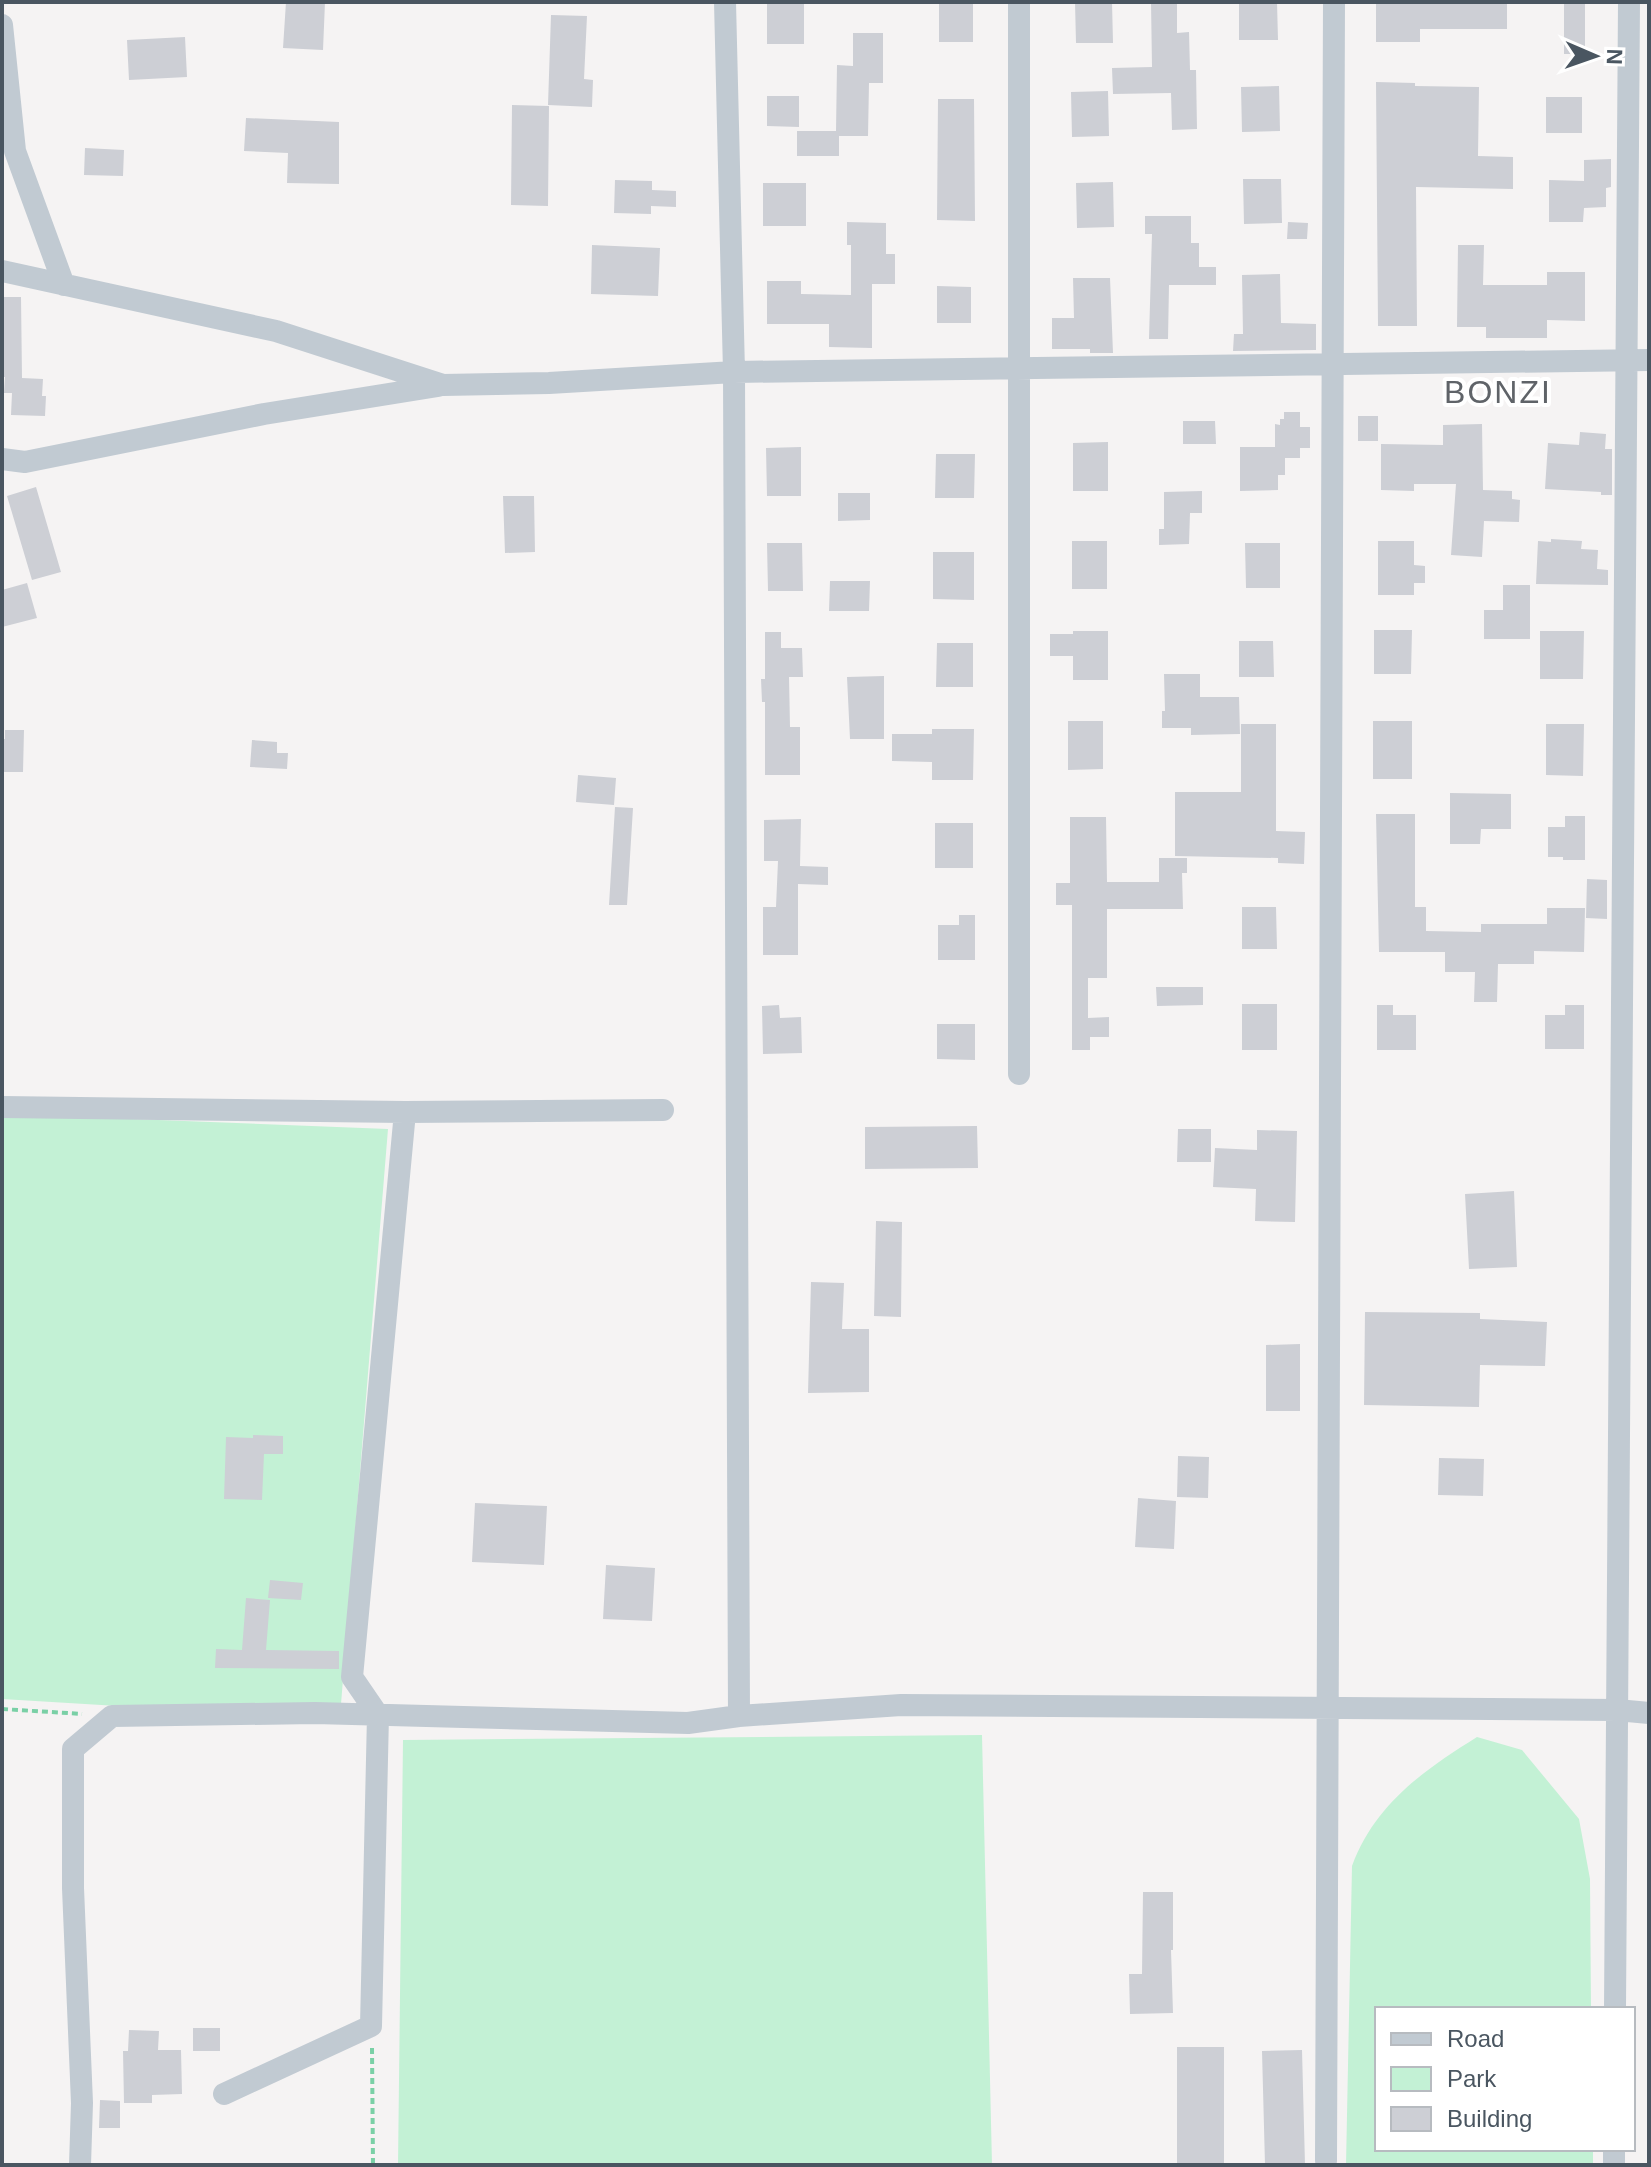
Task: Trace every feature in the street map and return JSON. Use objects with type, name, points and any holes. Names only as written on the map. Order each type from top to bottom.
[{"type":"street","points":[[725,2],[734,372],[739,1716]]},
{"type":"street","points":[[1019,2],[1019,1074]]},
{"type":"street","points":[[1326,2161],[1334,2]]},
{"type":"street","points":[[1615,2007],[1638,360],[1629,2]]},
{"type":"street","points":[[2,25],[15,151],[64,285]]},
{"type":"street","points":[[2,271],[276,331],[443,385]]},
{"type":"street","points":[[2,459],[25,462],[264,414],[443,385],[549,383],[734,372],[1638,360]]},
{"type":"street","points":[[2,1107],[405,1112],[663,1110]]},
{"type":"street","points":[[224,2094],[371,2026],[378,1715],[352,1677],[405,1112]]},
{"type":"street","points":[[80,2165],[82,2103],[73,1888],[73,1749],[112,1716],[378,1715],[688,1723],[739,1716],[901,1705],[1617,1710],[1649,1713]]},
{"type":"path","points":[[2,1709],[112,1716]]},
{"type":"path","points":[[371,2026],[373,2165]]},
{"type":"green space","points":[[2,1114],[388,1129],[341,1704],[118,1706],[2,1699]]},
{"type":"green space","points":[[982,1735],[992,2165],[398,2165],[403,1740]]},
{"type":"green space","points":[[1477,1737],[1522,1750],[1579,1819],[1590,1879],[1591,2007],[1375,2007],[1375,2151],[1593,2151],[1593,2165],[1346,2165],[1352,1866],[1362,1844],[1387,1807],[1438,1763]]},
{"type":"building","points":[[286,2],[325,2],[323,50],[283,48]]},
{"type":"building","points":[[767,2],[804,2],[804,44],[767,44]]},
{"type":"building","points":[[939,2],[973,2],[973,42],[939,42]]},
{"type":"building","points":[[1075,2],[1112,2],[1113,43],[1076,43]]},
{"type":"building","points":[[1151,2],[1177,2],[1177,33],[1189,32],[1190,70],[1196,70],[1197,129],[1172,130],[1171,93],[1113,94],[1112,68],[1152,67]]},
{"type":"building","points":[[1239,2],[1277,2],[1278,40],[1239,40]]},
{"type":"building","points":[[1376,2],[1507,2],[1507,29],[1420,29],[1420,42],[1376,42]]},
{"type":"building","points":[[1564,2],[1585,2],[1585,54],[1564,54]]},
{"type":"building","points":[[551,15],[587,16],[584,79],[593,80],[592,107],[548,105]]},
{"type":"building","points":[[853,33],[883,33],[883,83],[869,83],[868,136],[839,136],[839,156],[797,156],[797,131],[836,131],[837,65],[853,66]]},
{"type":"building","points":[[185,37],[187,77],[129,80],[127,40]]},
{"type":"building","points":[[1376,82],[1479,87],[1478,156],[1513,157],[1513,189],[1416,187],[1417,326],[1378,326]]},
{"type":"building","points":[[1279,86],[1280,131],[1242,132],[1241,87]]},
{"type":"building","points":[[1108,91],[1109,136],[1072,137],[1071,92]]},
{"type":"building","points":[[767,96],[799,96],[799,127],[767,126]]},
{"type":"building","points":[[1546,97],[1582,97],[1582,133],[1546,133]]},
{"type":"building","points":[[938,99],[974,99],[975,221],[937,220]]},
{"type":"building","points":[[512,105],[549,106],[548,206],[511,205]]},
{"type":"building","points":[[246,118],[339,122],[339,184],[287,183],[288,153],[244,151]]},
{"type":"building","points":[[85,148],[124,150],[123,176],[84,175]]},
{"type":"building","points":[[1611,159],[1611,187],[1606,188],[1606,207],[1584,208],[1583,222],[1549,222],[1549,180],[1584,181],[1584,160]]},
{"type":"building","points":[[1243,179],[1281,179],[1282,223],[1244,224]]},
{"type":"building","points":[[615,180],[652,181],[652,190],[676,191],[676,207],[651,206],[651,214],[614,213]]},
{"type":"building","points":[[1113,182],[1114,227],[1077,228],[1076,183]]},
{"type":"building","points":[[763,183],[806,183],[806,226],[763,226]]},
{"type":"building","points":[[1145,216],[1191,216],[1191,243],[1199,243],[1199,267],[1216,267],[1216,285],[1169,285],[1168,339],[1149,339],[1152,234],[1145,234]]},
{"type":"building","points":[[847,222],[886,223],[886,254],[895,254],[895,284],[872,284],[872,348],[829,347],[829,324],[767,324],[767,281],[801,281],[801,294],[851,295],[851,245],[847,245]]},
{"type":"building","points":[[1288,222],[1308,223],[1307,239],[1287,239]]},
{"type":"building","points":[[592,245],[660,248],[658,296],[591,294]]},
{"type":"building","points":[[1458,245],[1484,245],[1483,285],[1547,285],[1547,272],[1585,272],[1585,321],[1547,320],[1547,338],[1486,338],[1486,327],[1457,327]]},
{"type":"building","points":[[1280,274],[1281,323],[1316,324],[1316,350],[1233,351],[1234,334],[1243,334],[1242,275]]},
{"type":"building","points":[[1073,278],[1110,278],[1113,353],[1090,353],[1090,349],[1052,349],[1052,318],[1074,318]]},
{"type":"building","points":[[937,286],[971,287],[971,323],[937,323]]},
{"type":"building","points":[[2,297],[21,297],[22,378],[43,379],[45,416],[11,415],[12,393],[4,393],[5,377],[2,377]]},
{"type":"building","points":[[1284,412],[1300,412],[1300,427],[1310,427],[1310,448],[1300,448],[1300,458],[1285,458],[1285,475],[1278,475],[1278,490],[1240,491],[1240,447],[1275,447],[1275,424],[1280,425]]},
{"type":"building","points":[[1358,416],[1378,416],[1378,441],[1358,441]]},
{"type":"building","points":[[1183,421],[1215,421],[1216,444],[1183,444]]},
{"type":"building","points":[[1482,424],[1483,490],[1512,491],[1512,499],[1520,500],[1519,522],[1484,521],[1482,557],[1451,555],[1456,484],[1414,484],[1414,491],[1381,490],[1381,444],[1443,445],[1443,425]]},
{"type":"building","points":[[1580,432],[1606,434],[1605,449],[1612,449],[1612,495],[1545,489],[1548,443],[1579,445]]},
{"type":"building","points":[[1108,442],[1108,491],[1073,491],[1073,443]]},
{"type":"building","points":[[801,447],[801,496],[767,496],[766,448]]},
{"type":"building","points":[[936,454],[975,454],[974,498],[935,498]]},
{"type":"building","points":[[36,487],[61,572],[32,580],[7,496]]},
{"type":"building","points":[[1202,491],[1202,513],[1190,513],[1189,544],[1159,545],[1159,529],[1164,529],[1164,492]]},
{"type":"building","points":[[838,493],[870,493],[870,520],[838,521]]},
{"type":"building","points":[[503,496],[534,496],[535,552],[505,553]]},
{"type":"building","points":[[1551,539],[1582,541],[1581,549],[1598,550],[1597,569],[1608,570],[1608,585],[1536,584],[1538,541],[1551,542]]},
{"type":"building","points":[[1072,541],[1107,541],[1107,589],[1072,589]]},
{"type":"building","points":[[1378,541],[1414,541],[1414,565],[1425,566],[1425,583],[1414,583],[1414,595],[1378,595]]},
{"type":"building","points":[[767,543],[802,543],[803,591],[768,591]]},
{"type":"building","points":[[1245,543],[1280,543],[1280,588],[1246,588]]},
{"type":"building","points":[[933,552],[974,552],[974,600],[933,599]]},
{"type":"building","points":[[830,581],[870,581],[869,611],[829,611]]},
{"type":"building","points":[[27,583],[37,618],[2,627],[2,590]]},
{"type":"building","points":[[1503,585],[1530,585],[1530,639],[1484,639],[1484,610],[1503,610]]},
{"type":"building","points":[[1374,630],[1412,630],[1411,674],[1374,674]]},
{"type":"building","points":[[1073,631],[1108,631],[1108,680],[1073,680],[1073,656],[1050,656],[1050,634],[1073,634]]},
{"type":"building","points":[[1540,631],[1584,631],[1583,679],[1540,679]]},
{"type":"building","points":[[765,632],[781,632],[781,648],[802,648],[803,677],[789,677],[790,727],[800,727],[800,775],[765,775],[765,702],[762,702],[761,679],[765,679]]},
{"type":"building","points":[[1239,641],[1273,641],[1274,677],[1239,677]]},
{"type":"building","points":[[937,643],[973,643],[973,687],[936,687]]},
{"type":"building","points":[[1164,674],[1200,674],[1200,697],[1239,697],[1240,734],[1191,735],[1191,728],[1162,728]]},
{"type":"building","points":[[884,676],[884,739],[850,739],[847,677]]},
{"type":"building","points":[[1068,721],[1103,721],[1103,769],[1068,770]]},
{"type":"building","points":[[1373,721],[1412,721],[1412,779],[1373,779]]},
{"type":"building","points":[[1241,724],[1276,724],[1276,831],[1305,832],[1304,864],[1278,863],[1278,858],[1175,856],[1175,792],[1241,792]]},
{"type":"building","points":[[1546,724],[1584,724],[1583,776],[1546,775]]},
{"type":"building","points":[[932,729],[974,729],[973,780],[932,780],[932,762],[892,761],[892,734],[932,734]]},
{"type":"building","points":[[5,730],[24,730],[23,772],[2,772]]},
{"type":"building","points":[[252,740],[277,742],[277,753],[288,753],[287,769],[250,767]]},
{"type":"building","points":[[578,775],[616,778],[614,805],[576,802]]},
{"type":"building","points":[[1450,793],[1511,794],[1511,829],[1481,829],[1480,844],[1450,844]]},
{"type":"building","points":[[615,807],[633,808],[627,905],[609,905]]},
{"type":"building","points":[[1376,814],[1415,814],[1415,907],[1426,907],[1426,931],[1481,932],[1481,924],[1547,924],[1547,908],[1585,908],[1584,952],[1534,951],[1534,964],[1498,964],[1497,1002],[1474,1002],[1475,972],[1445,972],[1445,952],[1379,952]]},
{"type":"building","points":[[1565,816],[1585,816],[1585,860],[1548,857],[1548,827],[1565,827]]},
{"type":"building","points":[[1070,817],[1106,817],[1107,882],[1159,882],[1159,858],[1187,858],[1187,873],[1182,873],[1183,909],[1107,909],[1107,978],[1088,978],[1088,1018],[1109,1017],[1109,1037],[1090,1037],[1090,1050],[1072,1050],[1072,905],[1056,905],[1056,883],[1070,883]]},
{"type":"building","points":[[801,819],[800,866],[828,867],[828,885],[798,884],[798,955],[763,955],[763,907],[776,907],[778,861],[764,861],[764,820]]},
{"type":"building","points":[[935,823],[973,823],[973,868],[935,868]]},
{"type":"building","points":[[1587,879],[1607,880],[1607,919],[1586,918]]},
{"type":"building","points":[[1242,907],[1276,907],[1277,949],[1242,949]]},
{"type":"building","points":[[959,915],[975,915],[975,960],[938,960],[938,925],[959,925]]},
{"type":"building","points":[[1156,987],[1203,987],[1203,1005],[1157,1006]]},
{"type":"building","points":[[1242,1004],[1277,1004],[1277,1050],[1242,1050]]},
{"type":"building","points":[[779,1005],[780,1018],[801,1017],[802,1053],[763,1054],[762,1006]]},
{"type":"building","points":[[1377,1005],[1393,1005],[1393,1015],[1416,1015],[1416,1050],[1377,1050]]},
{"type":"building","points":[[1565,1005],[1584,1005],[1584,1049],[1545,1049],[1545,1015],[1565,1015]]},
{"type":"building","points":[[937,1024],[975,1024],[975,1060],[937,1059]]},
{"type":"building","points":[[977,1126],[978,1168],[865,1169],[865,1127]]},
{"type":"building","points":[[1178,1129],[1211,1129],[1211,1162],[1177,1162]]},
{"type":"building","points":[[1257,1130],[1297,1131],[1295,1222],[1255,1221],[1256,1189],[1213,1187],[1215,1148],[1257,1150]]},
{"type":"building","points":[[1514,1191],[1517,1267],[1469,1269],[1465,1194]]},
{"type":"building","points":[[876,1221],[902,1222],[901,1317],[874,1316]]},
{"type":"building","points":[[811,1282],[844,1283],[842,1329],[869,1329],[869,1392],[808,1393]]},
{"type":"building","points":[[1365,1312],[1480,1313],[1480,1319],[1547,1322],[1545,1366],[1480,1365],[1479,1407],[1364,1405]]},
{"type":"building","points":[[1300,1344],[1300,1411],[1266,1411],[1266,1345]]},
{"type":"building","points":[[253,1435],[283,1436],[283,1454],[264,1454],[262,1500],[224,1499],[226,1437],[253,1438]]},
{"type":"building","points":[[1178,1456],[1209,1457],[1208,1498],[1177,1497]]},
{"type":"building","points":[[1439,1458],[1484,1459],[1483,1496],[1438,1495]]},
{"type":"building","points":[[1138,1498],[1176,1501],[1174,1549],[1135,1547]]},
{"type":"building","points":[[475,1503],[547,1506],[544,1565],[472,1562]]},
{"type":"building","points":[[606,1565],[655,1568],[652,1621],[603,1619]]},
{"type":"building","points":[[270,1580],[303,1583],[301,1600],[268,1598]]},
{"type":"building","points":[[246,1598],[270,1600],[266,1650],[339,1651],[339,1669],[215,1668],[216,1649],[242,1650]]},
{"type":"building","points":[[1143,1892],[1173,1892],[1173,2013],[1130,2014],[1129,1974],[1142,1974]]},
{"type":"building","points":[[193,2028],[220,2028],[220,2051],[193,2051]]},
{"type":"building","points":[[129,2030],[159,2031],[158,2050],[181,2050],[182,2094],[152,2095],[152,2103],[124,2103],[123,2051],[128,2051]]},
{"type":"building","points":[[1177,2047],[1224,2047],[1224,2165],[1177,2165]]},
{"type":"building","points":[[1302,2050],[1305,2165],[1265,2165],[1262,2051]]},
{"type":"building","points":[[100,2100],[120,2101],[120,2128],[99,2128]]},
{"type":"district","name":"BONZI","points":[[1498,392]]}]
